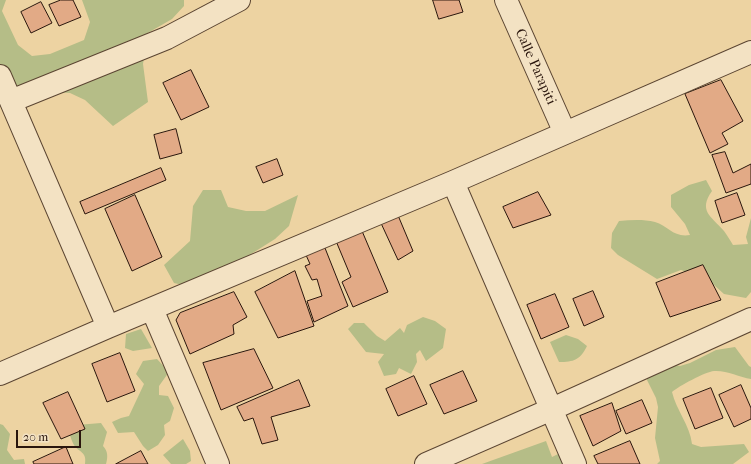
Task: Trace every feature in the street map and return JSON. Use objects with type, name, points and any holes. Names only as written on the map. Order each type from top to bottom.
[{"type":"street","points":[[11,101],[167,38],[239,0]]},
{"type":"street","name":"Calle Parapiti","points":[[506,0],[565,133]]},
{"type":"street","points":[[0,374],[565,133],[749,58]]},
{"type":"street","points":[[0,76],[108,327]]},
{"type":"street","points":[[453,182],[575,464]]},
{"type":"street","points":[[152,309],[218,464]]},
{"type":"street","points":[[426,464],[751,319]]},
{"type":"green space","points":[[0,0],[6,0],[2,11],[18,45],[32,56],[50,54],[84,40],[90,22],[82,0],[184,0],[184,6],[172,19],[139,38],[146,45],[143,64],[148,102],[113,126],[85,100],[70,93],[32,91],[12,85],[0,76]]},
{"type":"green space","points":[[706,180],[712,191],[706,204],[708,213],[724,231],[733,245],[748,244],[746,237],[751,218],[751,292],[746,298],[724,294],[714,285],[700,277],[681,270],[657,279],[618,255],[611,248],[612,233],[619,221],[650,221],[660,224],[680,235],[690,235],[685,224],[671,207],[671,195],[689,185]]},
{"type":"green space","points":[[203,190],[221,190],[228,207],[246,211],[265,211],[298,195],[289,226],[275,239],[208,281],[191,287],[174,283],[164,265],[190,241],[193,206]]},
{"type":"green space","points":[[423,317],[435,321],[446,329],[443,348],[426,361],[420,350],[416,354],[417,362],[411,374],[399,368],[396,374],[384,376],[378,362],[384,354],[366,352],[348,329],[354,323],[364,323],[377,336],[385,341],[400,328],[404,333],[407,325]]},
{"type":"green space","points":[[141,329],[152,348],[133,351],[125,348],[126,334]]},
{"type":"green space","points":[[566,335],[578,339],[587,346],[582,354],[573,361],[559,362],[550,342]]},
{"type":"green space","points":[[735,347],[751,367],[751,379],[714,371],[680,386],[672,392],[689,430],[692,444],[701,447],[744,444],[749,452],[733,464],[657,464],[660,461],[655,438],[658,407],[645,371],[671,364],[680,366],[690,363],[716,350]]},
{"type":"green space","points":[[157,359],[169,372],[159,386],[159,395],[168,396],[174,408],[170,421],[164,425],[165,435],[158,445],[148,451],[134,432],[118,433],[112,422],[129,416],[144,384],[136,374],[143,361]]},
{"type":"green space","points":[[101,423],[107,432],[103,446],[107,454],[106,464],[85,464],[84,454],[76,448],[70,435],[77,425]]},
{"type":"green space","points":[[0,424],[3,425],[10,434],[7,450],[14,460],[24,459],[25,464],[0,464]]},
{"type":"green space","points":[[183,439],[190,451],[191,461],[186,464],[171,464],[163,455]]},
{"type":"green space","points":[[546,441],[552,457],[558,454],[568,464],[482,464]]},
{"type":"building","points":[[61,0],[73,0],[81,17],[59,26],[49,5]]},
{"type":"building","points":[[433,0],[459,0],[463,12],[439,19]]},
{"type":"building","points":[[41,2],[52,23],[31,33],[21,12]]},
{"type":"building","points":[[191,70],[209,107],[181,120],[163,83]]},
{"type":"building","points":[[721,80],[743,121],[722,133],[728,144],[710,153],[685,94]]},
{"type":"building","points":[[176,129],[182,153],[160,159],[154,135]]},
{"type":"building","points":[[725,152],[733,173],[751,164],[751,184],[726,193],[712,155]]},
{"type":"building","points":[[277,159],[283,175],[263,183],[256,167]]},
{"type":"building","points":[[161,168],[166,180],[85,214],[80,202]]},
{"type":"building","points":[[538,192],[551,215],[513,228],[503,207]]},
{"type":"building","points":[[737,193],[745,215],[722,223],[715,201]]},
{"type":"building","points":[[135,195],[162,257],[132,271],[105,209]]},
{"type":"building","points":[[397,213],[413,251],[398,260],[380,221]]},
{"type":"building","points":[[362,231],[388,292],[353,307],[342,282],[351,277],[336,241]]},
{"type":"building","points":[[325,248],[348,306],[314,322],[307,301],[322,296],[317,279],[312,280],[305,266],[310,264],[306,255]]},
{"type":"building","points":[[703,265],[721,300],[670,317],[656,283]]},
{"type":"building","points":[[295,271],[314,326],[278,338],[255,292]]},
{"type":"building","points":[[593,291],[604,317],[584,326],[573,299]]},
{"type":"building","points":[[234,292],[247,317],[233,325],[234,334],[190,354],[176,320],[180,313]]},
{"type":"building","points":[[555,294],[569,327],[541,339],[527,305]]},
{"type":"building","points":[[254,349],[273,388],[221,410],[203,363]]},
{"type":"building","points":[[120,353],[135,391],[107,402],[92,364]]},
{"type":"building","points":[[463,371],[477,401],[444,414],[430,385]]},
{"type":"building","points":[[414,376],[427,404],[398,416],[386,389]]},
{"type":"building","points":[[299,380],[310,406],[271,417],[278,440],[262,444],[253,418],[244,421],[237,407]]},
{"type":"building","points":[[741,385],[751,408],[751,419],[734,427],[719,395]]},
{"type":"building","points":[[711,388],[723,418],[695,429],[683,399]]},
{"type":"building","points":[[68,392],[85,429],[61,439],[43,403]]},
{"type":"building","points":[[642,400],[652,423],[626,434],[616,411]]},
{"type":"building","points":[[612,403],[621,431],[593,446],[580,416]]},
{"type":"building","points":[[630,441],[640,464],[598,464],[594,456]]},
{"type":"building","points":[[66,447],[73,464],[34,464],[33,462]]},
{"type":"building","points":[[141,451],[148,464],[116,464]]}]
